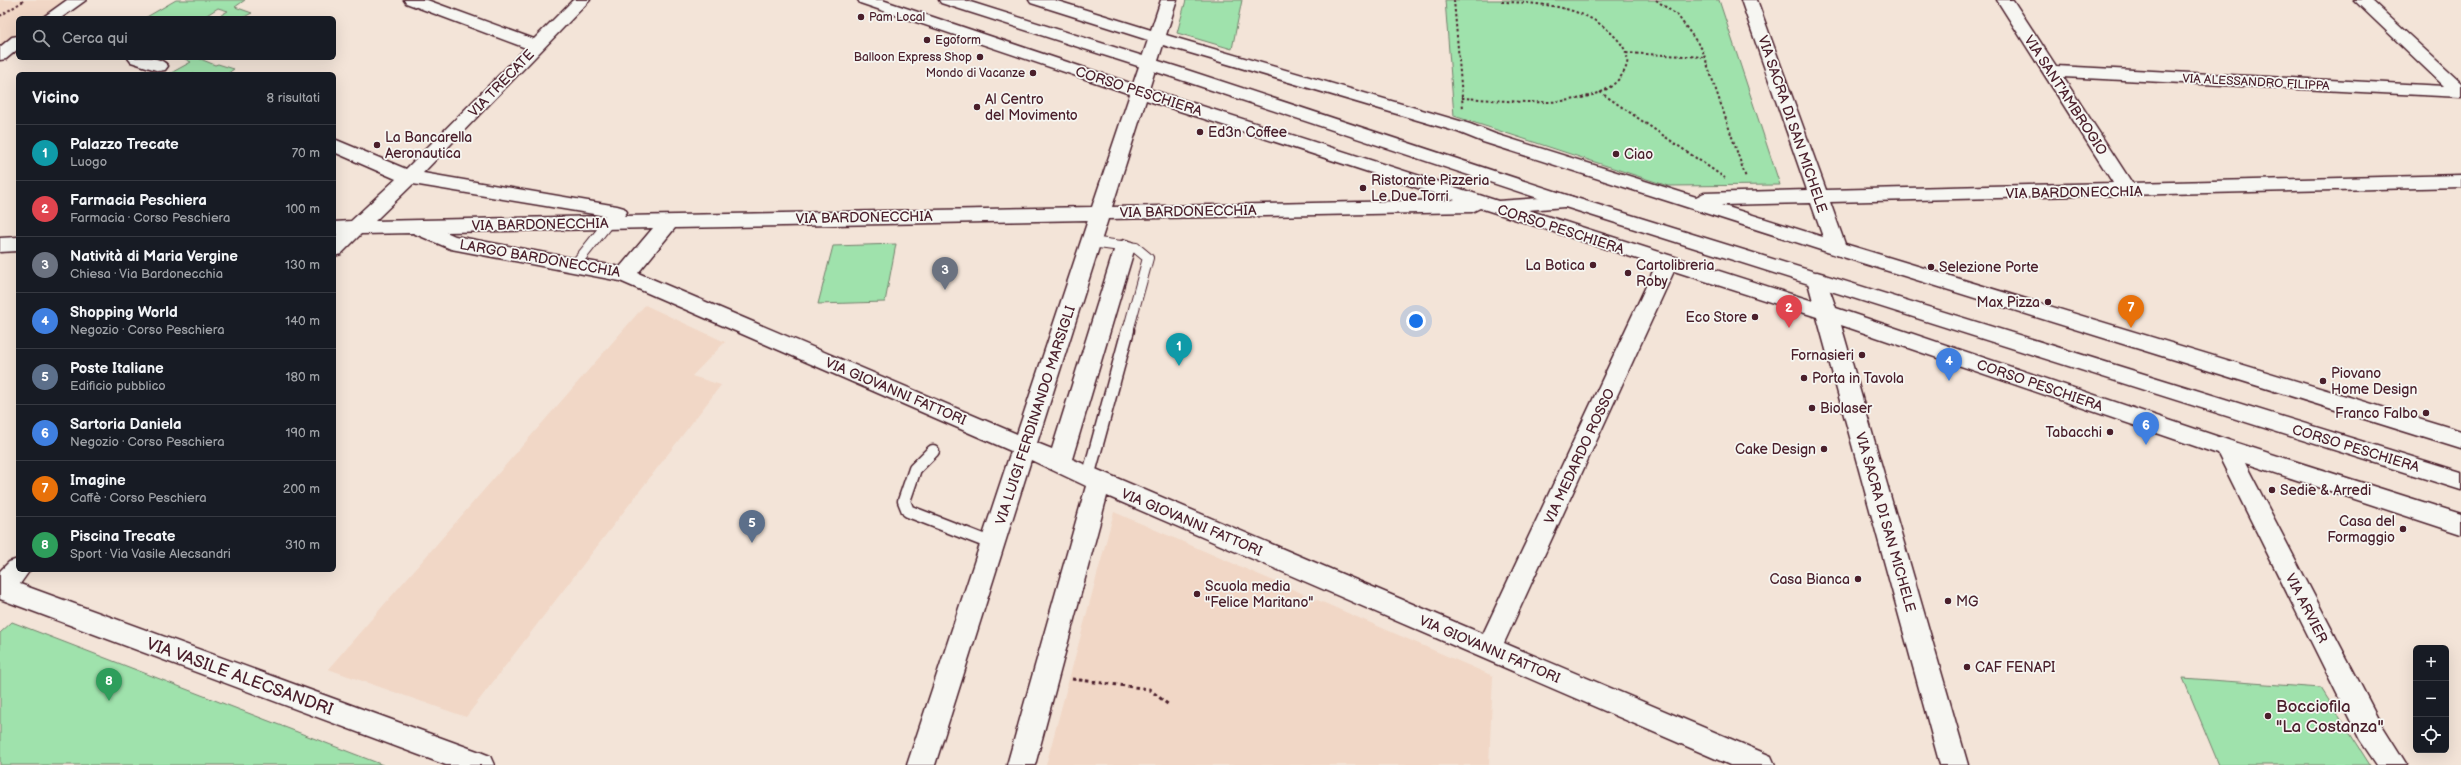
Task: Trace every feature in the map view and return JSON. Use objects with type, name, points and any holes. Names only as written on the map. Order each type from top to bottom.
[{"type":"street","points":[[53,16],[78,0]]},
{"type":"street","points":[[412,0],[536,46]]},
{"type":"street","name":"VIA TRECATE","points":[[336,247],[356,226],[409,177],[582,0]]},
{"type":"street","name":"CORSO PESCHIERA","points":[[866,0],[1140,92],[1667,264],[1826,313],[2226,448],[2461,524]]},
{"type":"street","name":"CORSO PESCHIERA","points":[[947,0],[1149,64],[1569,202],[2461,481]]},
{"type":"street","points":[[1037,0],[1157,38],[1464,128],[1489,138],[1687,199],[1837,248],[2461,440]]},
{"type":"street","name":"VIA LUIGI FERDINANDO MARSIGLI","points":[[921,765],[1169,0]]},
{"type":"street","name":"VIA SACRA DI SAN MICHELE","points":[[1749,0],[1837,248]]},
{"type":"street","name":"VIA SANT'AMBROGIO","points":[[2004,0],[2127,190]]},
{"type":"street","points":[[2362,0],[2461,92]]},
{"type":"street","points":[[0,55],[16,43]]},
{"type":"street","points":[[142,60],[159,66]]},
{"type":"street","name":"VIA ALESSANDRO FILIPPA","points":[[2051,71],[2461,92]]},
{"type":"street","points":[[336,146],[409,177],[670,221]]},
{"type":"street","points":[[1389,173],[1393,207]]},
{"type":"street","name":"VIA BARDONECCHIA","points":[[1687,199],[2127,190],[2461,181]]},
{"type":"street","name":"VIA BARDONECCHIA","points":[[336,228],[356,226],[1490,206],[1569,202]]},
{"type":"street","name":"LARGO BARDONECCHIA","points":[[412,226],[451,242],[625,275],[670,221]]},
{"type":"street","points":[[0,245],[16,244]]},
{"type":"street","points":[[1059,463],[1125,246]]},
{"type":"street","name":"VIA MEDARDO ROSSO","points":[[1490,648],[1667,264]]},
{"type":"street","name":"VIA GIOVANNI FATTORI","points":[[625,275],[1025,447],[1093,479],[1761,765]]},
{"type":"street","name":"VIA SACRA DI SAN MICHELE","points":[[1818,279],[1826,313],[1954,765]]},
{"type":"street","name":"VIA ARVIER","points":[[2226,448],[2370,731],[2393,765]]},
{"type":"street","points":[[1021,765],[1046,675],[1093,479]]},
{"type":"street","points":[[0,587],[16,572]]},
{"type":"street","name":"VIA VASILE ALECSANDRI","points":[[0,587],[480,765]]},
{"type":"lane","points":[[574,266],[609,222]]},
{"type":"lane","points":[[1091,242],[1136,248],[1148,258],[1093,479]]},
{"type":"lane","points":[[933,451],[915,469],[904,501],[908,511],[993,544]]},
{"type":"path","points":[[0,16],[25,0]]},
{"type":"path","points":[[1454,0],[1464,128]]},
{"type":"path","points":[[1462,98],[1552,100],[1575,98],[1600,92],[1620,77],[1628,62],[1626,53],[1610,31],[1589,18],[1562,8],[1533,3],[1502,2],[1502,0]]},
{"type":"path","points":[[1656,0],[1678,16],[1695,36],[1705,57],[1747,181],[1741,181]]},
{"type":"path","points":[[1626,53],[1705,57]]},
{"type":"path","points":[[1600,92],[1729,181]]},
{"type":"path","points":[[1046,675],[1150,689],[1170,706]]},
{"type":"shaded area","points":[[0,0],[70,0],[44,16],[16,16],[16,38],[0,50]]},
{"type":"shaded area","points":[[645,305],[725,342],[692,376],[721,385],[466,717],[328,669]]},
{"type":"shaded area","name":"Scuola media \"Felice Maritano\"","points":[[1114,512],[1493,676],[1489,765],[1046,765]]},
{"type":"green space","points":[[176,0],[245,0],[235,7],[252,13],[246,16],[219,16],[228,11],[218,8],[205,16],[148,16]]},
{"type":"green space","points":[[1186,0],[1242,0],[1232,49],[1177,33]]},
{"type":"green space","points":[[1445,0],[1719,0],[1780,185],[1668,186],[1454,116]]},
{"type":"green space","points":[[187,60],[203,60],[215,65],[218,64],[234,69],[230,72],[173,72],[191,62]]},
{"type":"green space","points":[[896,244],[885,302],[818,304],[833,246]]},
{"type":"green space","points":[[12,622],[383,765],[0,765],[0,633]]},
{"type":"green space","name":"Bocciofila \"La Costanza\"","points":[[2183,678],[2321,688],[2370,765],[2219,765]]},
{"type":"place","name":"Pam Local","points":[[861,17]]},
{"type":"place","name":"Egoform","points":[[927,40]]},
{"type":"place","name":"Balloon Express Shop","points":[[980,57]]},
{"type":"place","name":"Mondo di Vacanze","points":[[1033,73]]},
{"type":"place","name":"Al Centro del Movimento","points":[[977,107]]},
{"type":"place","name":"Ed3n Coffee","points":[[1200,132]]},
{"type":"place","name":"La Bancarella Aeronautica","points":[[377,145]]},
{"type":"place","name":"Ciao","points":[[1616,154]]},
{"type":"place","name":"Ristorante Pizzeria Le Due Torri","points":[[1363,188]]},
{"type":"place","name":"La Botica","points":[[1593,265]]},
{"type":"place","name":"Selezione Porte","points":[[1931,267]]},
{"type":"place","name":"Cartolibreria Roby","points":[[1628,273]]},
{"type":"place","name":"Natività di Maria Vergine","points":[[945,290]]},
{"type":"place","name":"Max Pizza","points":[[2048,302]]},
{"type":"place","name":"Eco Store","points":[[1755,317]]},
{"type":"place","name":"Farmacia Peschiera","points":[[1789,328]]},
{"type":"place","name":"Imagine","points":[[2131,328]]},
{"type":"place","name":"Fornasieri","points":[[1862,355]]},
{"type":"place","name":"Palazzo Trecate","points":[[1179,366]]},
{"type":"place","name":"Porta in Tavola","points":[[1804,378]]},
{"type":"place","name":"Shopping World","points":[[1949,381]]},
{"type":"place","name":"Piovano Home Design","points":[[2323,381]]},
{"type":"place","name":"Biolaser","points":[[1812,408]]},
{"type":"place","name":"Franco Falbo","points":[[2426,413]]},
{"type":"place","name":"Tabacchi","points":[[2110,432]]},
{"type":"place","name":"Sartoria Daniela","points":[[2146,445]]},
{"type":"place","name":"Cake Design","points":[[1824,449]]},
{"type":"place","name":"Sedie & Arredi","points":[[2272,490]]},
{"type":"place","name":"Casa del Formaggio","points":[[2403,529]]},
{"type":"place","name":"Poste Italiane","points":[[752,543]]},
{"type":"place","name":"Casa Bianca","points":[[1858,579]]},
{"type":"place","name":"Scuola media \"Felice Maritano\"","points":[[1197,594]]},
{"type":"place","name":"MG","points":[[1948,601]]},
{"type":"place","name":"CAF FENAPI","points":[[1967,667]]},
{"type":"place","name":"Piscina Trecate","points":[[109,701]]},
{"type":"place","name":"Bocciofila \"La Costanza\"","points":[[2268,716]]}]
